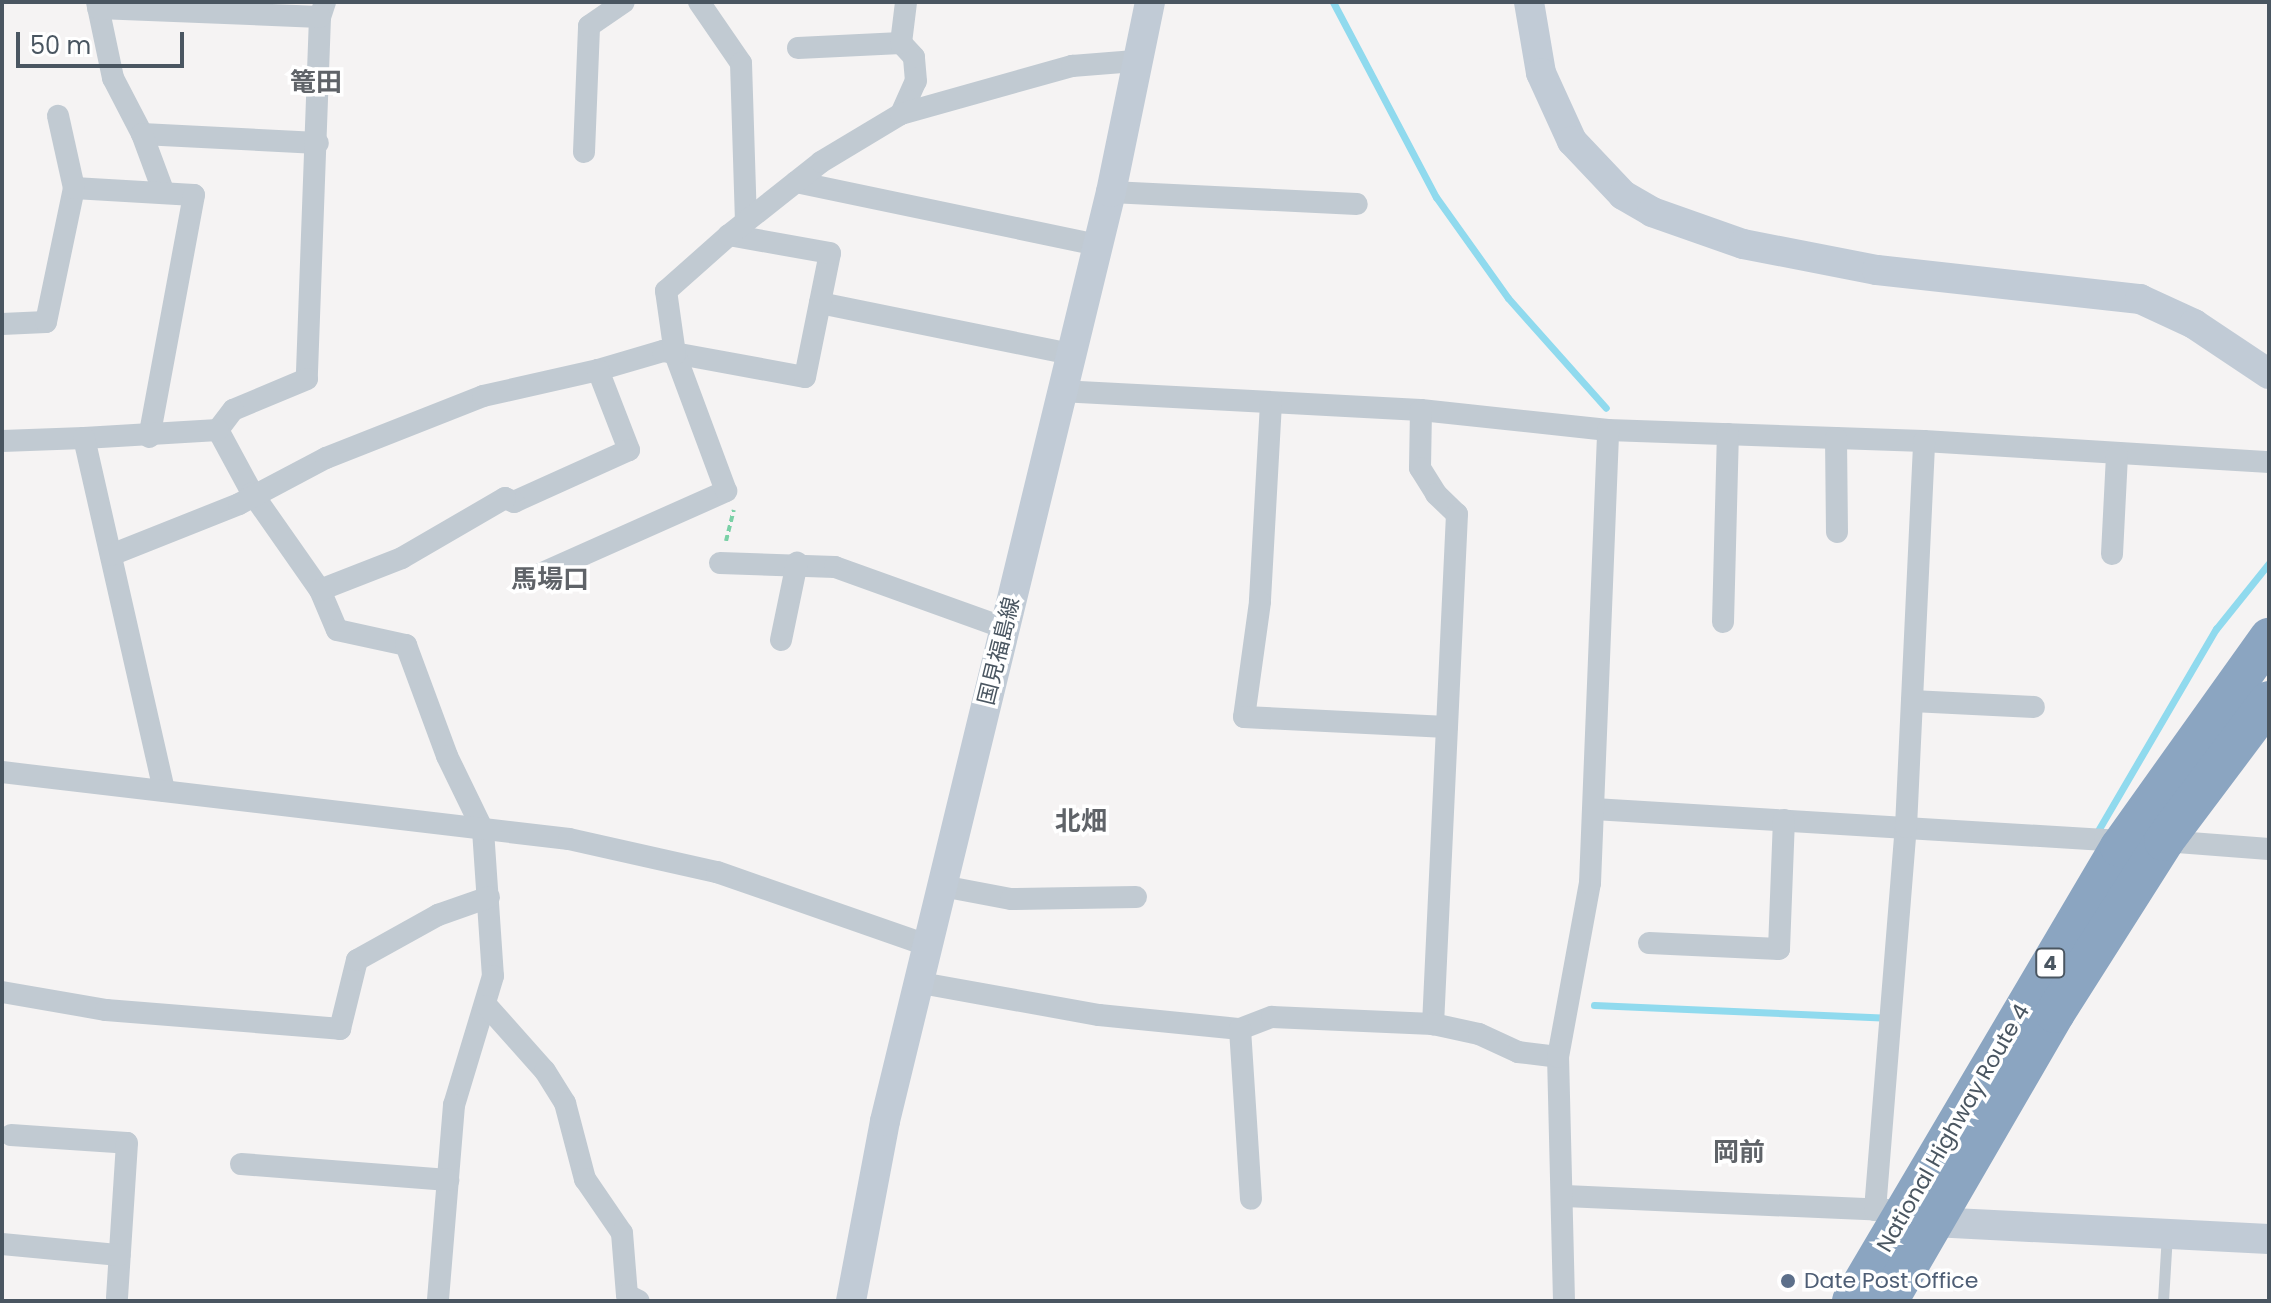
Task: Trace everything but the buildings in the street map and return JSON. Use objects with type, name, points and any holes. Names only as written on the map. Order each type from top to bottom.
[{"type":"highway","name":"National Highway Route 4","points":[[1852,1301],[2120,847],[2269,638]]},
{"type":"highway","name":"National Highway Route 4","points":[[1888,1301],[1904,1214],[2055,1013],[2164,841],[2269,701]]},
{"type":"main road","name":"国見福島線","points":[[851,1301],[885,1121],[921,983],[1060,391],[1111,192],[1135,61],[1150,2]]},
{"type":"main road","points":[[1529,2],[1541,73],[1572,141],[1623,195],[1652,212],[1743,244],[1862,267],[2140,299],[2194,324],[2269,374]]},
{"type":"main road","points":[[1904,1214],[2269,1239]]},
{"type":"street","points":[[584,152],[589,26],[624,2]]},
{"type":"street","points":[[699,2],[741,63],[738,228]]},
{"type":"street","points":[[901,114],[916,81],[914,57],[901,43],[906,2]]},
{"type":"street","points":[[2,441],[149,437],[218,430],[233,410],[307,379],[322,10],[98,5],[113,78],[142,134],[164,193]]},
{"type":"street","points":[[798,48],[901,43]]},
{"type":"street","points":[[540,574],[726,491],[675,354],[666,291],[738,228],[859,136],[901,114],[1072,66],[1135,61]]},
{"type":"street","points":[[2,324],[46,322],[74,188],[58,116]]},
{"type":"street","points":[[142,134],[318,143]]},
{"type":"street","points":[[796,182],[1097,245]]},
{"type":"street","points":[[74,188],[194,195],[149,437]]},
{"type":"street","points":[[1111,192],[1357,204]]},
{"type":"street","points":[[111,555],[239,504],[252,493],[483,396],[598,370],[663,351],[805,377],[830,253],[738,228]]},
{"type":"street","points":[[820,303],[1071,354]]},
{"type":"street","points":[[320,590],[402,558],[505,498],[514,502],[629,450],[598,370]]},
{"type":"street","points":[[1060,391],[1421,410],[1608,430],[1924,441],[2269,462]]},
{"type":"street","points":[[1271,403],[1260,602],[1244,717],[1447,727]]},
{"type":"street","points":[[1421,410],[1420,468],[1436,494],[1457,514],[1433,1024]]},
{"type":"street","points":[[218,430],[252,493],[320,590],[337,630],[406,645],[447,756],[483,830],[493,976],[487,1006],[454,1105],[438,1301]]},
{"type":"street","points":[[1564,1301],[1565,1196],[1558,1057],[1590,883],[1608,430]]},
{"type":"street","points":[[1723,622],[1728,434]]},
{"type":"street","points":[[84,438],[164,791]]},
{"type":"street","points":[[1836,438],[1837,532]]},
{"type":"street","points":[[1565,1196],[1904,1214],[1903,824],[1924,441]]},
{"type":"street","points":[[2112,554],[2117,455]]},
{"type":"street","points":[[720,563],[797,563],[835,567],[1004,628]]},
{"type":"street","points":[[781,640],[797,563]]},
{"type":"street","points":[[1912,701],[2034,707]]},
{"type":"street","points":[[2,772],[569,839],[717,872],[929,946]]},
{"type":"street","points":[[1594,809],[1903,824],[2105,840],[2120,847]]},
{"type":"street","points":[[1649,943],[1779,949],[1784,820]]},
{"type":"street","points":[[2164,841],[2269,849]]},
{"type":"street","points":[[942,886],[1011,899],[1136,897]]},
{"type":"street","points":[[2,992],[106,1010],[340,1029],[357,960],[438,915],[489,897]]},
{"type":"street","points":[[921,983],[1099,1015],[1240,1029],[1272,1017],[1433,1024],[1479,1034],[1518,1052],[1558,1057]]},
{"type":"street","points":[[487,1006],[545,1071],[565,1103],[585,1179],[622,1233],[627,1295],[639,1301]]},
{"type":"street","points":[[1240,1029],[1251,1199]]},
{"type":"street","points":[[11,1135],[127,1143],[117,1298]]},
{"type":"street","points":[[241,1164],[448,1180]]},
{"type":"street","points":[[2,1244],[119,1255]]},
{"type":"lane","points":[[2163,1301],[2167,1234]]},
{"type":"path","points":[[720,563],[735,507],[726,491]]},
{"type":"waterway","points":[[1333,2],[1436,197],[1508,298],[1606,408]]},
{"type":"waterway","points":[[2096,834],[2216,629],[2269,563]]},
{"type":"waterway","points":[[1594,1005],[1887,1018]]},
{"type":"place","name":"Date Post Office","points":[[1788,1281]]},
{"type":"district","name":"篭田","points":[[316,83]]},
{"type":"district","name":"馬場口","points":[[550,580]]},
{"type":"district","name":"北畑","points":[[1081,822]]},
{"type":"district","name":"岡前","points":[[1739,1153]]}]
